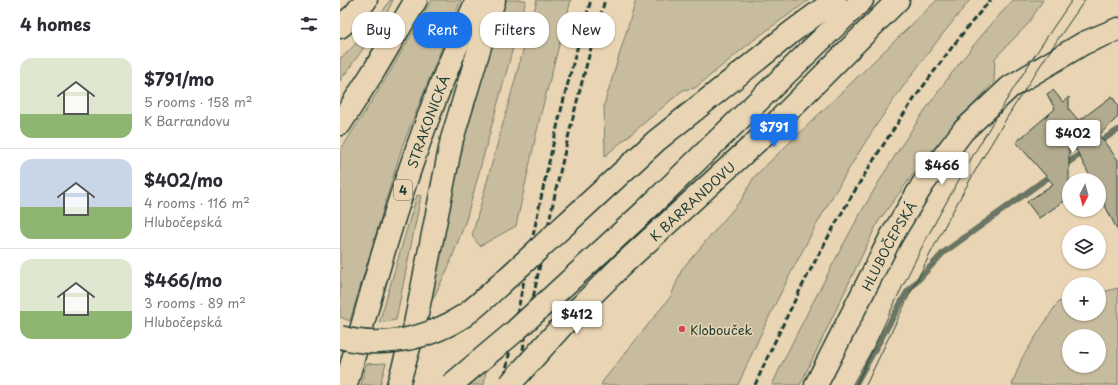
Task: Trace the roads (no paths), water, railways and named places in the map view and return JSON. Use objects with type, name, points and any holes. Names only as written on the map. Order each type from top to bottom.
[{"type":"main road","points":[[340,27],[354,15],[366,0]]},
{"type":"main road","points":[[340,124],[416,0]]},
{"type":"main road","name":"STRAKONICKÁ","points":[[346,385],[365,314],[407,179],[427,121],[477,0]]},
{"type":"main road","points":[[398,385],[413,334],[452,139],[494,0]]},
{"type":"main road","points":[[340,337],[368,342],[401,340],[444,326],[464,315],[483,300],[656,142],[787,36],[835,0]]},
{"type":"main road","points":[[451,385],[514,332],[645,211],[862,0]]},
{"type":"main road","name":"K BARRANDOVU","points":[[510,385],[572,316],[622,265],[766,133],[898,0]]},
{"type":"main road","name":"HLUBOČEPSKÁ","points":[[816,385],[891,237],[923,184],[963,131],[1010,87],[1084,43],[1118,29]]},
{"type":"waterway","points":[[1096,144],[1118,130]]},
{"type":"waterway","points":[[1063,166],[1085,151]]},
{"type":"waterway","points":[[855,385],[907,292],[943,253],[1054,173]]},
{"type":"tram line","points":[[856,385],[906,278],[941,212],[1013,89],[1072,0]]},
{"type":"tram line","points":[[866,385],[920,274],[978,166],[1030,82],[1085,0]]},
{"type":"railway","points":[[503,385],[553,143],[577,47],[591,0]]},
{"type":"railway","points":[[516,385],[545,240],[567,143],[591,47],[605,0]]},
{"type":"railway","points":[[755,385],[791,308],[852,195],[922,88],[964,32],[991,0]]},
{"type":"place","name":"Klobouček","points":[[682,329]]}]
